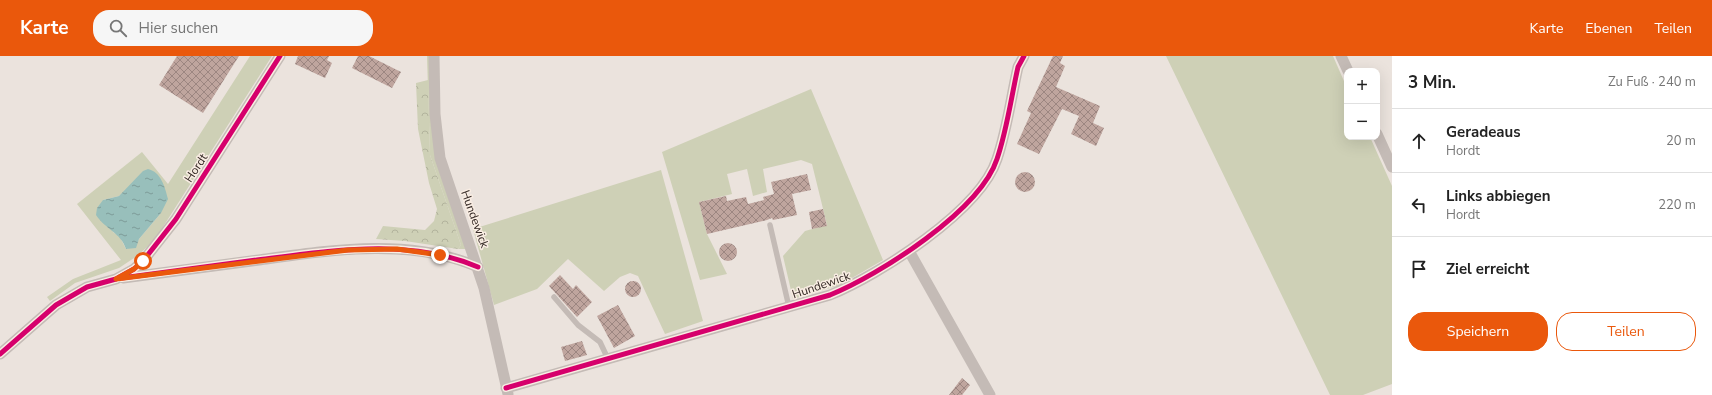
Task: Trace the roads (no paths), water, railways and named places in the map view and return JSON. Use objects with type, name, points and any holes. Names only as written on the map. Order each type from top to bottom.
[{"type":"street","name":"Hordt","points":[[116,279],[134,269],[163,236],[280,56]]},
{"type":"street","name":"Hundewick","points":[[434,56],[436,114],[440,158],[478,267],[507,392],[608,359],[789,307],[850,287],[909,251],[967,204],[987,179],[997,160],[1018,67],[1024,56]]},
{"type":"street","points":[[1341,56],[1347,68]]},
{"type":"street","points":[[1380,140],[1392,167]]},
{"type":"street","name":"Hordt","points":[[0,354],[56,305],[86,287],[116,279],[306,254],[373,248],[397,249],[457,258],[478,267]]},
{"type":"street","points":[[909,251],[990,395]]},
{"type":"lane","points":[[770,225],[789,307]]},
{"type":"lane","points":[[554,297],[578,325],[600,342],[608,359]]},
{"type":"water","points":[[148,169],[156,173],[162,181],[168,199],[161,213],[139,239],[136,248],[126,249],[117,235],[96,215],[97,208],[103,200],[119,196],[143,171]]}]
